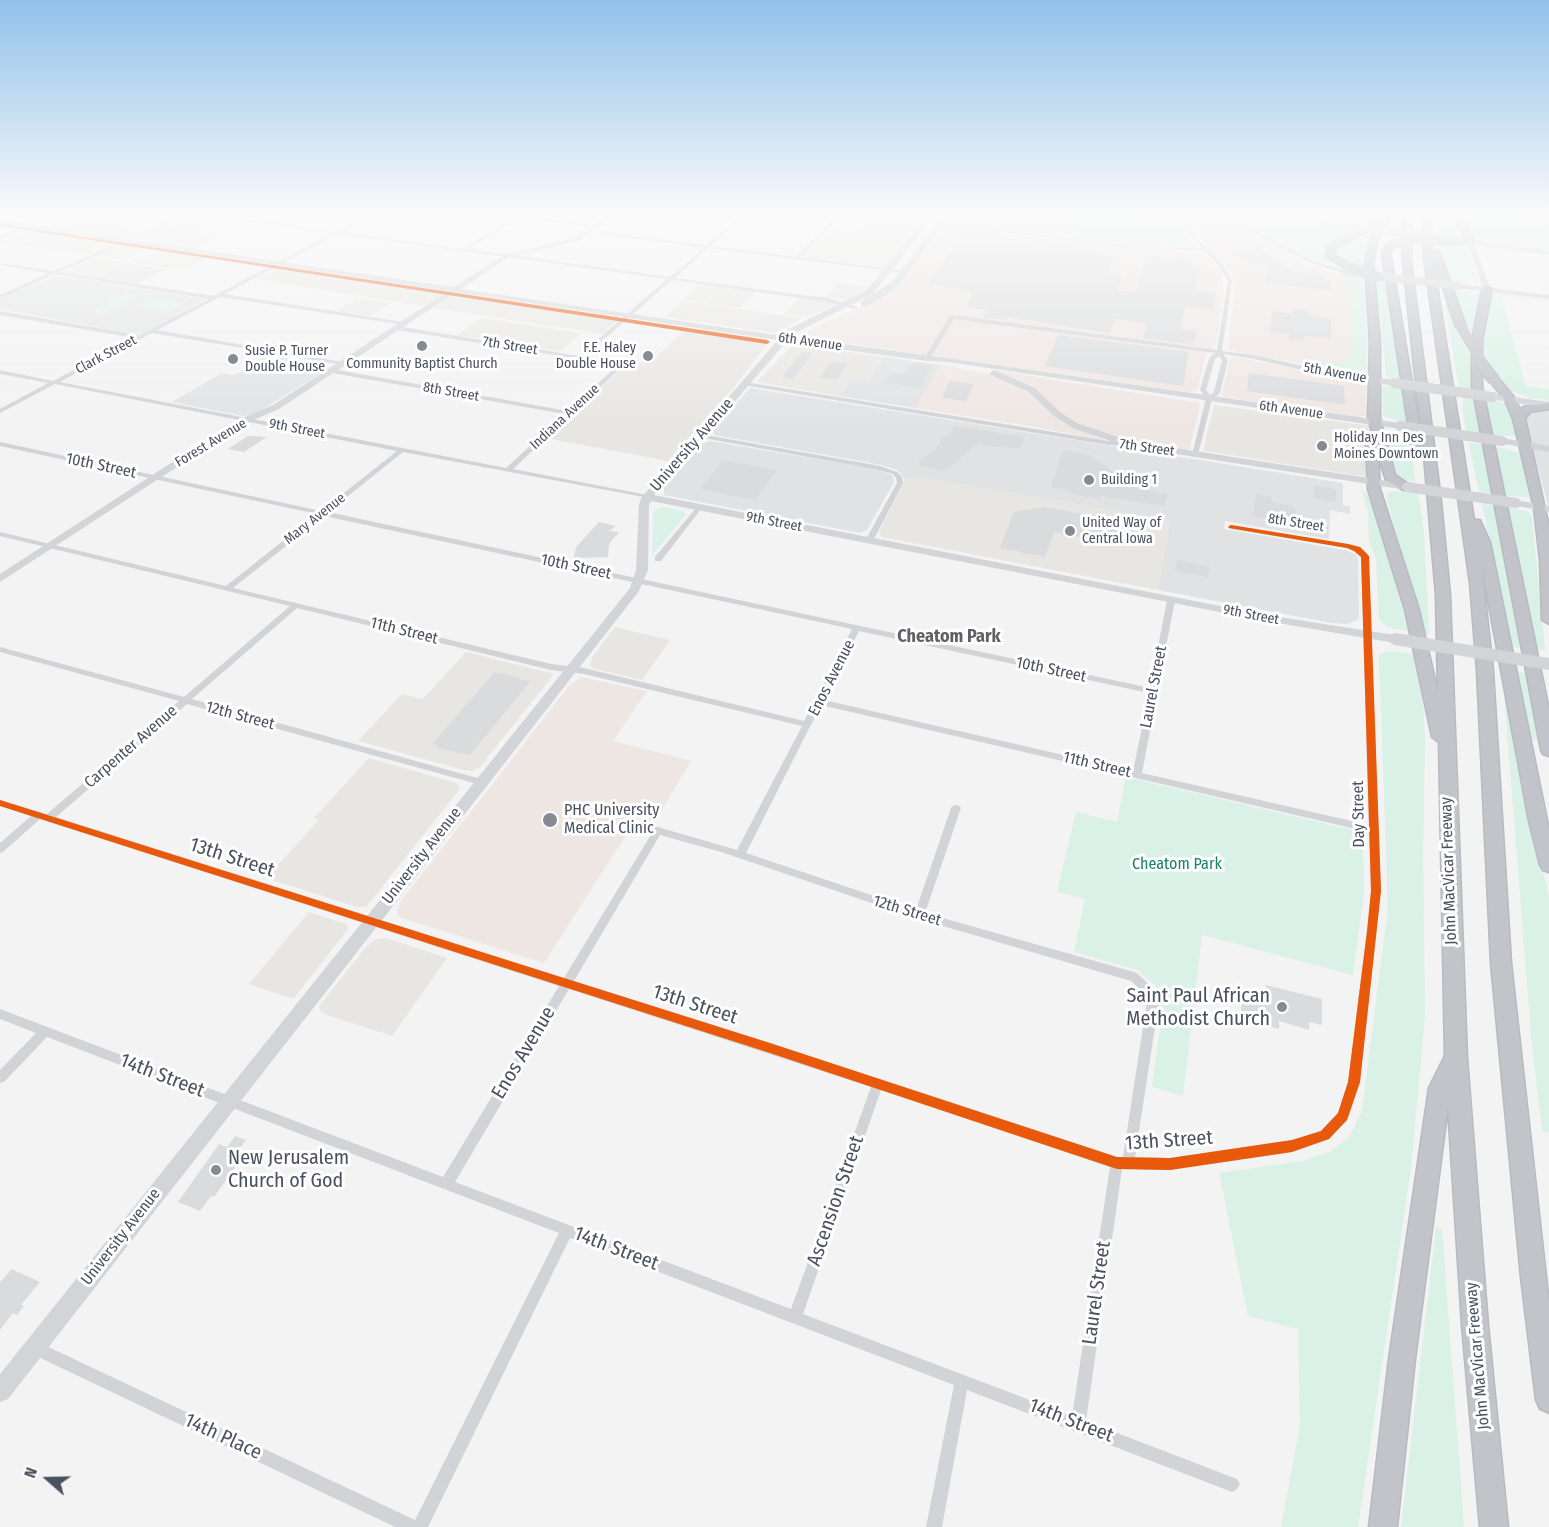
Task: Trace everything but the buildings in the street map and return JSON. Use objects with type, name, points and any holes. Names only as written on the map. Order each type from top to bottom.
[{"type":"highway","points":[[1371,286],[1377,426],[1390,477],[1407,487]]},
{"type":"highway","points":[[1391,286],[1417,444],[1438,536]]},
{"type":"highway","name":"John MacVicar Freeway","points":[[1410,286],[1438,536],[1445,633],[1446,762],[1456,1058],[1474,1325],[1494,1527]]},
{"type":"highway","points":[[1432,286],[1466,507],[1485,671],[1501,963],[1533,1276],[1549,1400]]},
{"type":"highway","points":[[1446,286],[1461,327],[1474,353],[1510,399],[1519,419],[1545,508],[1549,620]]},
{"type":"highway","points":[[1487,289],[1476,340],[1477,386],[1549,750]]},
{"type":"highway","points":[[1519,419],[1527,410],[1549,405]]},
{"type":"highway","points":[[1377,426],[1372,443],[1373,482],[1412,610],[1446,762]]},
{"type":"highway","points":[[1466,507],[1483,542],[1538,821],[1549,865]]},
{"type":"highway","points":[[1383,1527],[1402,1359],[1440,1088],[1456,1058]]},
{"type":"main road","name":"6th Avenue","points":[[430,286],[1209,398],[1377,426],[1400,426],[1549,449]]},
{"type":"main road","name":"Forest Avenue","points":[[0,579],[237,424],[276,407],[461,286]]},
{"type":"main road","name":"University Avenue","points":[[851,306],[875,286]]},
{"type":"main road","name":"University Avenue","points":[[0,1391],[639,581],[642,570],[644,504],[647,497],[785,339],[851,306],[888,291],[892,286]]},
{"type":"main road","points":[[1461,286],[1549,297]]},
{"type":"main road","points":[[927,359],[986,371],[1013,380],[1032,390],[1057,414],[1076,426],[1128,444]]},
{"type":"main road","name":"5th Avenue","points":[[1374,380],[1549,405]]},
{"type":"main road","name":"7th Street","points":[[1128,444],[1545,508]]},
{"type":"main road","name":"9th Street","points":[[647,497],[1171,600],[1549,664]]},
{"type":"street","points":[[0,297],[25,286]]},
{"type":"street","name":"7th Street","points":[[145,286],[400,326],[622,364]]},
{"type":"street","name":"Clark Street","points":[[0,411],[238,286]]},
{"type":"street","points":[[581,357],[663,286]]},
{"type":"street","points":[[719,286],[851,306]]},
{"type":"street","points":[[1209,398],[1203,390],[1212,358],[1219,353],[1229,286]]},
{"type":"street","points":[[0,313],[140,338]]},
{"type":"street","name":"5th Avenue","points":[[927,359],[952,317],[1219,353],[1374,380]]},
{"type":"street","points":[[151,331],[342,364]]},
{"type":"street","points":[[1195,454],[1209,398],[1218,393],[1225,360],[1219,353]]},
{"type":"street","name":"Indiana Avenue","points":[[508,470],[622,364]]},
{"type":"street","name":"8th Street","points":[[332,370],[569,413]]},
{"type":"street","name":"9th Street","points":[[0,372],[647,497]]},
{"type":"street","name":"7th Street","points":[[746,384],[1109,443],[1128,444]]},
{"type":"street","points":[[699,436],[880,468],[895,473],[900,483],[869,541]]},
{"type":"street","name":"10th Street","points":[[0,444],[1152,691]]},
{"type":"street","name":"Mary Avenue","points":[[227,589],[403,449]]},
{"type":"street","points":[[658,560],[699,508]]},
{"type":"street","name":"8th Street","points":[[1230,526],[1357,549]]},
{"type":"street","name":"11th Street","points":[[0,534],[808,725]]},
{"type":"street","name":"Day Street","points":[[1354,1082],[1376,891],[1365,556],[1357,549]]},
{"type":"street","name":"Laurel Street","points":[[1137,774],[1171,600]]},
{"type":"street","name":"Carpenter Avenue","points":[[0,849],[44,817],[296,605]]},
{"type":"street","name":"Enos Avenue","points":[[740,854],[857,628]]},
{"type":"street","name":"12th Street","points":[[0,649],[481,782]]},
{"type":"street","name":"11th Street","points":[[819,702],[1374,830]]},
{"type":"street","name":"13th Street","points":[[0,803],[1123,1163],[1170,1164],[1292,1146],[1309,1141],[1325,1135],[1343,1116],[1354,1082]]},
{"type":"street","points":[[919,915],[956,808]]},
{"type":"street","name":"12th Street","points":[[637,825],[740,854],[919,915],[1134,977],[1149,991],[1152,1001],[1151,1017]]},
{"type":"street","name":"Enos Avenue","points":[[446,1184],[658,831]]},
{"type":"street","name":"14th Street","points":[[0,1014],[795,1318],[1078,1423],[1232,1484]]},
{"type":"street","name":"Laurel Street","points":[[1078,1423],[1151,1017]]},
{"type":"street","points":[[0,1078],[45,1031]]},
{"type":"street","name":"Ascension Street","points":[[795,1318],[877,1085]]},
{"type":"street","points":[[420,1527],[567,1230]]},
{"type":"street","name":"14th Place","points":[[34,1347],[412,1527]]},
{"type":"street","points":[[934,1527],[962,1381]]},
{"type":"shaded area","points":[[30,286],[126,286],[205,300],[144,332],[135,334],[0,309],[0,299]]},
{"type":"shaded area","points":[[299,286],[411,286],[445,293],[422,306]]},
{"type":"shaded area","points":[[698,286],[756,292],[740,308],[684,300]]},
{"type":"shaded area","points":[[834,286],[870,287],[850,300],[825,298]]},
{"type":"shaded area","points":[[897,286],[1223,286],[1224,294],[1216,342],[1206,356],[1197,390],[1189,392],[810,338],[804,335],[815,327],[878,300]]},
{"type":"shaded area","points":[[1235,286],[1353,286],[1360,357],[1359,375],[1228,350]]},
{"type":"shaded area","points":[[458,293],[620,318],[603,334],[433,308],[451,295]]},
{"type":"shaded area","points":[[357,298],[391,303],[370,316],[336,311]]},
{"type":"shaded area","points":[[799,298],[831,302],[836,305],[807,317],[784,314]]},
{"type":"shaded area","points":[[682,301],[802,319],[774,333],[665,317]]},
{"type":"shaded area","points":[[481,318],[582,333],[560,351],[457,335]]},
{"type":"shaded area","points":[[687,328],[761,339],[768,343],[733,388],[668,461],[546,438],[630,361],[649,364]]},
{"type":"shaded area","points":[[793,345],[884,357],[869,380],[852,377],[839,396],[758,382]]},
{"type":"shaded area","points":[[269,354],[331,367],[255,414],[243,416],[172,402],[222,373],[235,375]]},
{"type":"shaded area","points":[[884,357],[941,365],[916,408],[839,396],[852,377],[869,380]]},
{"type":"shaded area","points":[[1230,358],[1364,382],[1366,384],[1367,415],[1359,417],[1224,397],[1222,394]]},
{"type":"shaded area","points":[[941,365],[1008,380],[1031,393],[1064,423],[1107,441],[916,408]]},
{"type":"shaded area","points":[[994,370],[1198,403],[1200,405],[1190,448],[1186,450],[1124,440],[1086,428],[1059,411],[1035,388]]},
{"type":"shaded area","points":[[750,388],[1343,483],[1343,505],[1350,506],[1350,514],[1330,510],[1329,539],[1225,521],[1224,529],[1344,550],[1355,554],[1358,558],[1359,619],[1348,624],[1332,623],[1158,590],[1171,520],[917,477],[905,479],[897,470],[882,465],[714,435],[713,430]]},
{"type":"shaded area","points":[[1214,405],[1371,426],[1372,429],[1367,439],[1367,477],[1205,451],[1203,450]]},
{"type":"shaded area","points":[[1549,409],[1549,509],[1524,416],[1529,412]]},
{"type":"shaded area","points":[[710,441],[880,470],[893,476],[894,482],[867,530],[860,533],[664,495],[664,487],[701,445]]},
{"type":"shaded area","points":[[917,477],[1172,520],[1158,590],[882,537],[879,532],[905,479]]},
{"type":"shaded area","points":[[615,627],[670,640],[642,680],[590,666],[592,657]]},
{"type":"shaded area","points":[[466,652],[554,674],[480,767],[472,771],[464,770],[358,741],[402,694],[423,699]]},
{"type":"shaded area","name":"PHC University Medical Clinic","points":[[581,677],[647,691],[613,741],[691,761],[654,823],[637,818],[544,963],[399,917],[397,911],[401,901],[569,686]]},
{"type":"shaded area","points":[[369,758],[453,782],[460,786],[459,790],[366,907],[357,907],[266,878],[319,820],[314,818]]},
{"type":"shaded area","points":[[309,912],[346,924],[349,928],[293,999],[249,984]]},
{"type":"shaded area","points":[[386,938],[447,958],[392,1036],[321,1012],[319,1006],[366,947],[376,939]]},
{"type":"green space","points":[[1350,286],[1364,286],[1367,343],[1366,374],[1310,366],[1315,360],[1344,364],[1345,360],[1352,361]]},
{"type":"green space","points":[[1375,286],[1387,286],[1402,381],[1386,377],[1381,318]]},
{"type":"green space","points":[[1452,289],[1480,294],[1472,331],[1468,331]]},
{"type":"green space","points":[[1443,291],[1459,335],[1470,355],[1474,391],[1459,389]]},
{"type":"green space","points":[[129,293],[142,295],[101,315],[87,312],[115,300],[106,298],[113,294],[123,296]]},
{"type":"green space","points":[[1507,294],[1549,300],[1549,302],[1508,297],[1502,299],[1526,386],[1549,389],[1549,400],[1530,398],[1509,390],[1481,357],[1482,338],[1492,296]]},
{"type":"green space","points":[[153,299],[186,304],[168,313],[136,307]]},
{"type":"green space","points":[[1382,386],[1402,388],[1407,423],[1383,416]]},
{"type":"green space","points":[[1463,396],[1474,398],[1480,433],[1466,431],[1462,407]]},
{"type":"green space","points":[[1486,399],[1507,403],[1518,436],[1492,435]]},
{"type":"green space","points":[[1388,432],[1410,435],[1415,482],[1396,477],[1385,435]]},
{"type":"green space","points":[[1469,443],[1483,445],[1492,494],[1479,492]]},
{"type":"green space","points":[[1495,447],[1521,453],[1531,493],[1529,497],[1506,496]]},
{"type":"green space","points":[[1362,491],[1372,498],[1408,631],[1387,627],[1379,620],[1376,559],[1369,542],[1368,512]]},
{"type":"green space","points":[[1388,492],[1418,494],[1424,532],[1429,634],[1424,634],[1386,496]]},
{"type":"green space","points":[[1482,504],[1495,506],[1522,648],[1513,647]]},
{"type":"green space","points":[[663,507],[683,511],[686,514],[652,556],[653,512]]},
{"type":"green space","points":[[1507,507],[1527,511],[1532,516],[1545,650],[1537,649]]},
{"type":"green space","points":[[1391,651],[1414,654],[1423,705],[1425,738],[1423,852],[1425,1016],[1411,1168],[1358,1527],[1281,1527],[1300,1425],[1298,1329],[1248,1316],[1219,1173],[1303,1161],[1329,1152],[1349,1137],[1362,1111],[1388,907],[1379,654]]},
{"type":"green space","points":[[1502,668],[1532,829],[1549,896],[1549,1133],[1542,1131],[1531,1035]]},
{"type":"green space","points":[[1518,671],[1526,673],[1540,741],[1531,739]]},
{"type":"green space","name":"Cheatom Park","points":[[1126,777],[1353,830],[1361,834],[1363,839],[1364,892],[1353,975],[1202,935],[1183,1096],[1152,1087],[1162,1013],[1162,1001],[1157,987],[1137,970],[1074,952],[1085,899],[1057,892],[1076,812],[1117,822]]},
{"type":"green space","points":[[1436,1227],[1442,1229],[1464,1527],[1401,1527]]},
{"type":"cycle path","points":[[402,286],[767,342]]},
{"type":"cycle path","points":[[0,803],[770,1048],[1117,1163],[1170,1164],[1292,1146],[1325,1135],[1343,1116],[1354,1082],[1376,891],[1365,556],[1357,549],[1348,546],[1231,527]]},
{"type":"place","name":"Community Baptist Church","points":[[422,346]]},
{"type":"place","name":"F.E. Haley Double House","points":[[648,356]]},
{"type":"place","name":"Susie P. Turner Double House","points":[[233,359]]},
{"type":"place","name":"Holiday Inn Des Moines Downtown","points":[[1322,446]]},
{"type":"place","name":"Building 1","points":[[1089,480]]},
{"type":"place","name":"United Way of Central Iowa","points":[[1070,531]]},
{"type":"place","name":"PHC University Medical Clinic","points":[[550,820]]},
{"type":"place","name":"Saint Paul African Methodist Church","points":[[1282,1007]]},
{"type":"place","name":"New Jerusalem Church of God","points":[[216,1170]]},
{"type":"district","name":"Cheatom Park","points":[[949,637]]}]
